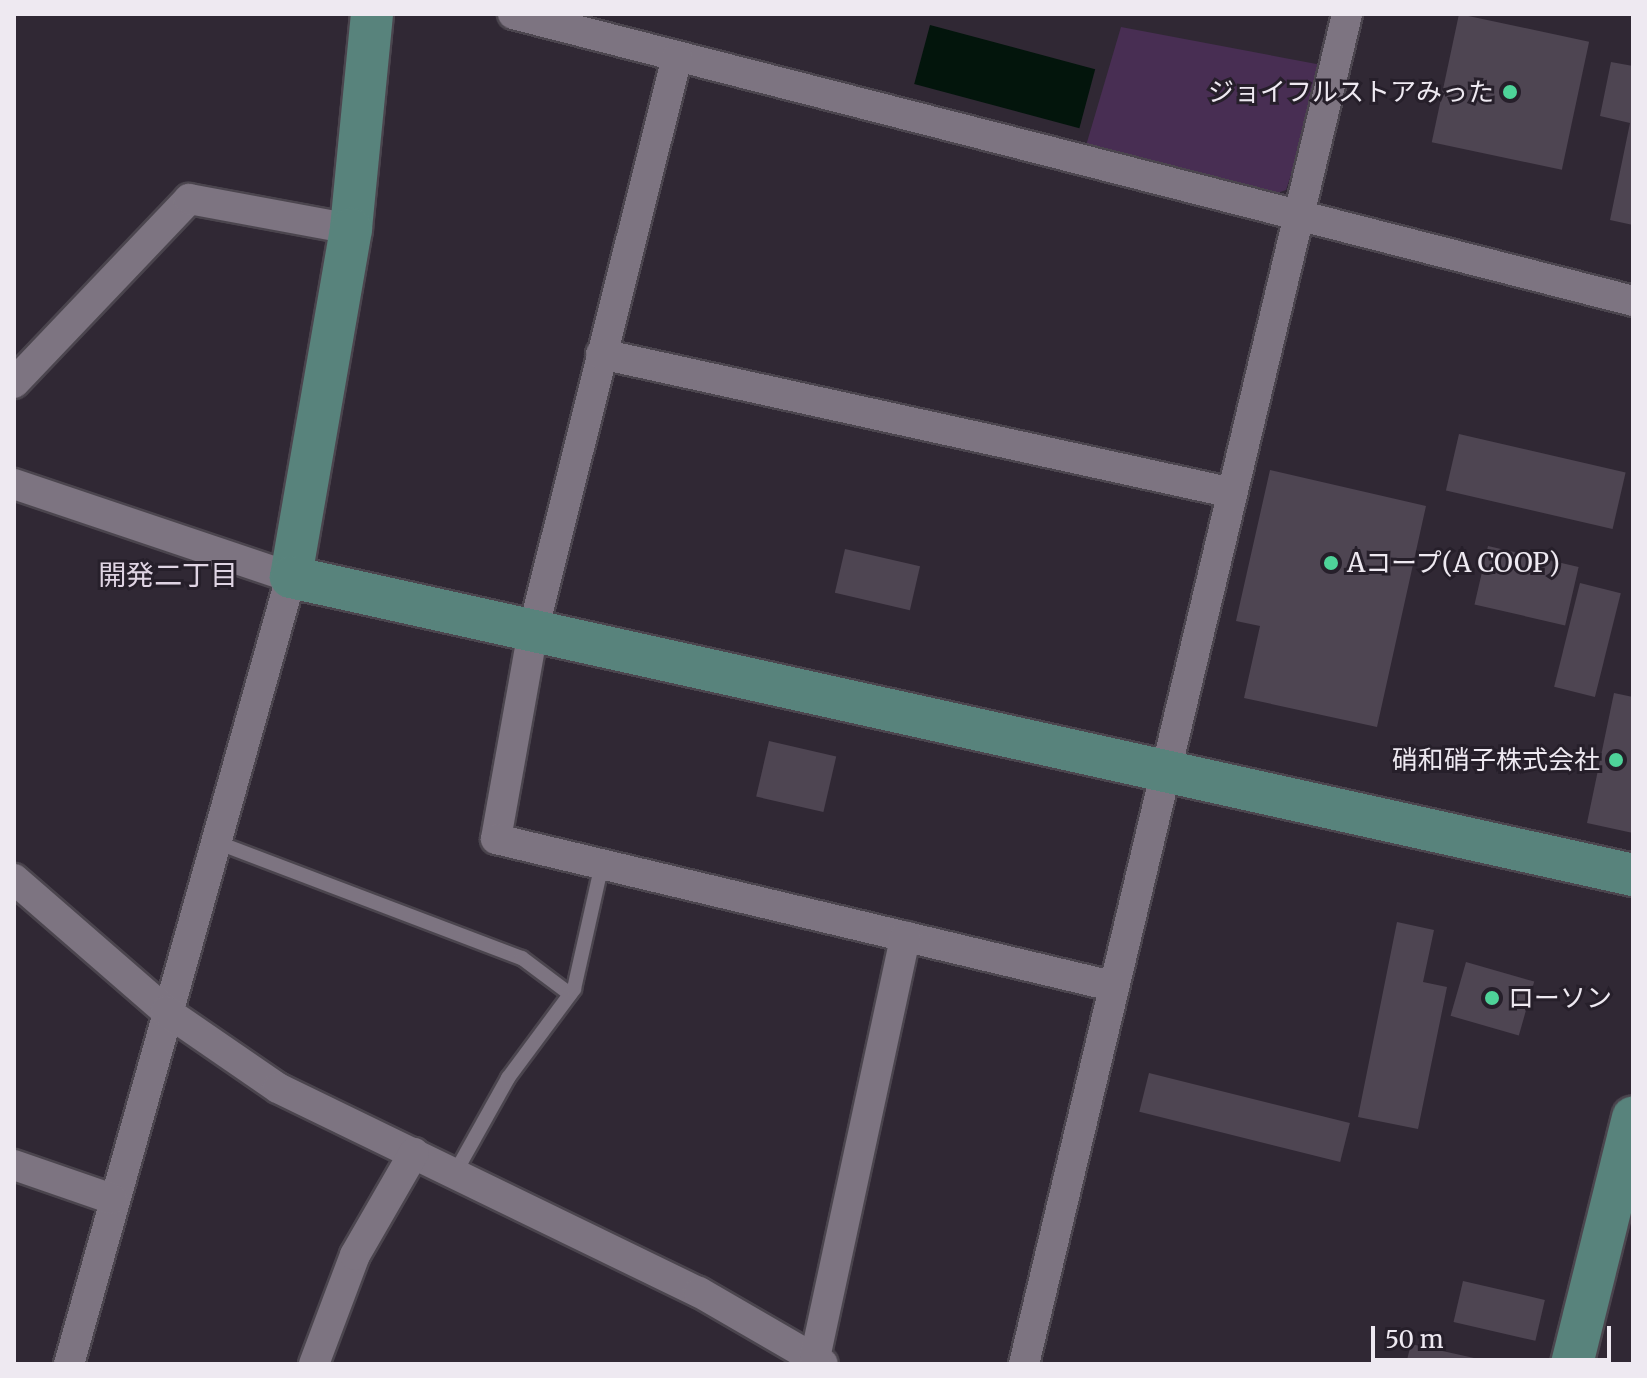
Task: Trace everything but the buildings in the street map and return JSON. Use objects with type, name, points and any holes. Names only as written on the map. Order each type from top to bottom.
[{"type":"street","points":[[69,1364],[112,1199],[291,577],[351,229],[372,14]]},
{"type":"street","points":[[513,14],[1294,218],[1633,301]]},
{"type":"street","points":[[1024,1364],[1228,492],[1347,14]]},
{"type":"street","points":[[677,57],[533,631],[496,839],[1112,986]]},
{"type":"street","points":[[14,383],[189,199],[351,229]]},
{"type":"street","points":[[601,354],[1228,492]]},
{"type":"street","points":[[14,484],[291,577],[1633,875]]},
{"type":"street","points":[[14,879],[166,1011],[278,1088],[455,1173],[772,1350],[819,1361],[905,937]]},
{"type":"street","points":[[1572,1364],[1633,1117]]},
{"type":"street","points":[[314,1364],[355,1255],[414,1153]]},
{"type":"street","points":[[14,1165],[112,1199]]},
{"type":"lane","points":[[215,842],[522,958],[570,994]]},
{"type":"lane","points":[[455,1173],[508,1078],[570,994],[586,957],[602,864]]},
{"type":"shaded area","points":[[930,25],[1095,69],[1079,128],[914,84]]},
{"type":"shaded area","points":[[1121,27],[1327,66],[1286,190],[1271,195],[1085,149]]},
{"type":"place","name":"ジョイフルストアみった","points":[[1510,92]]},
{"type":"place","name":"Aコープ(A COOP)","points":[[1331,563]]},
{"type":"place","name":"硝和硝子株式会社","points":[[1616,760]]},
{"type":"place","name":"ローソン","points":[[1492,998]]},
{"type":"district","name":"開発二丁目","points":[[168,575]]}]
